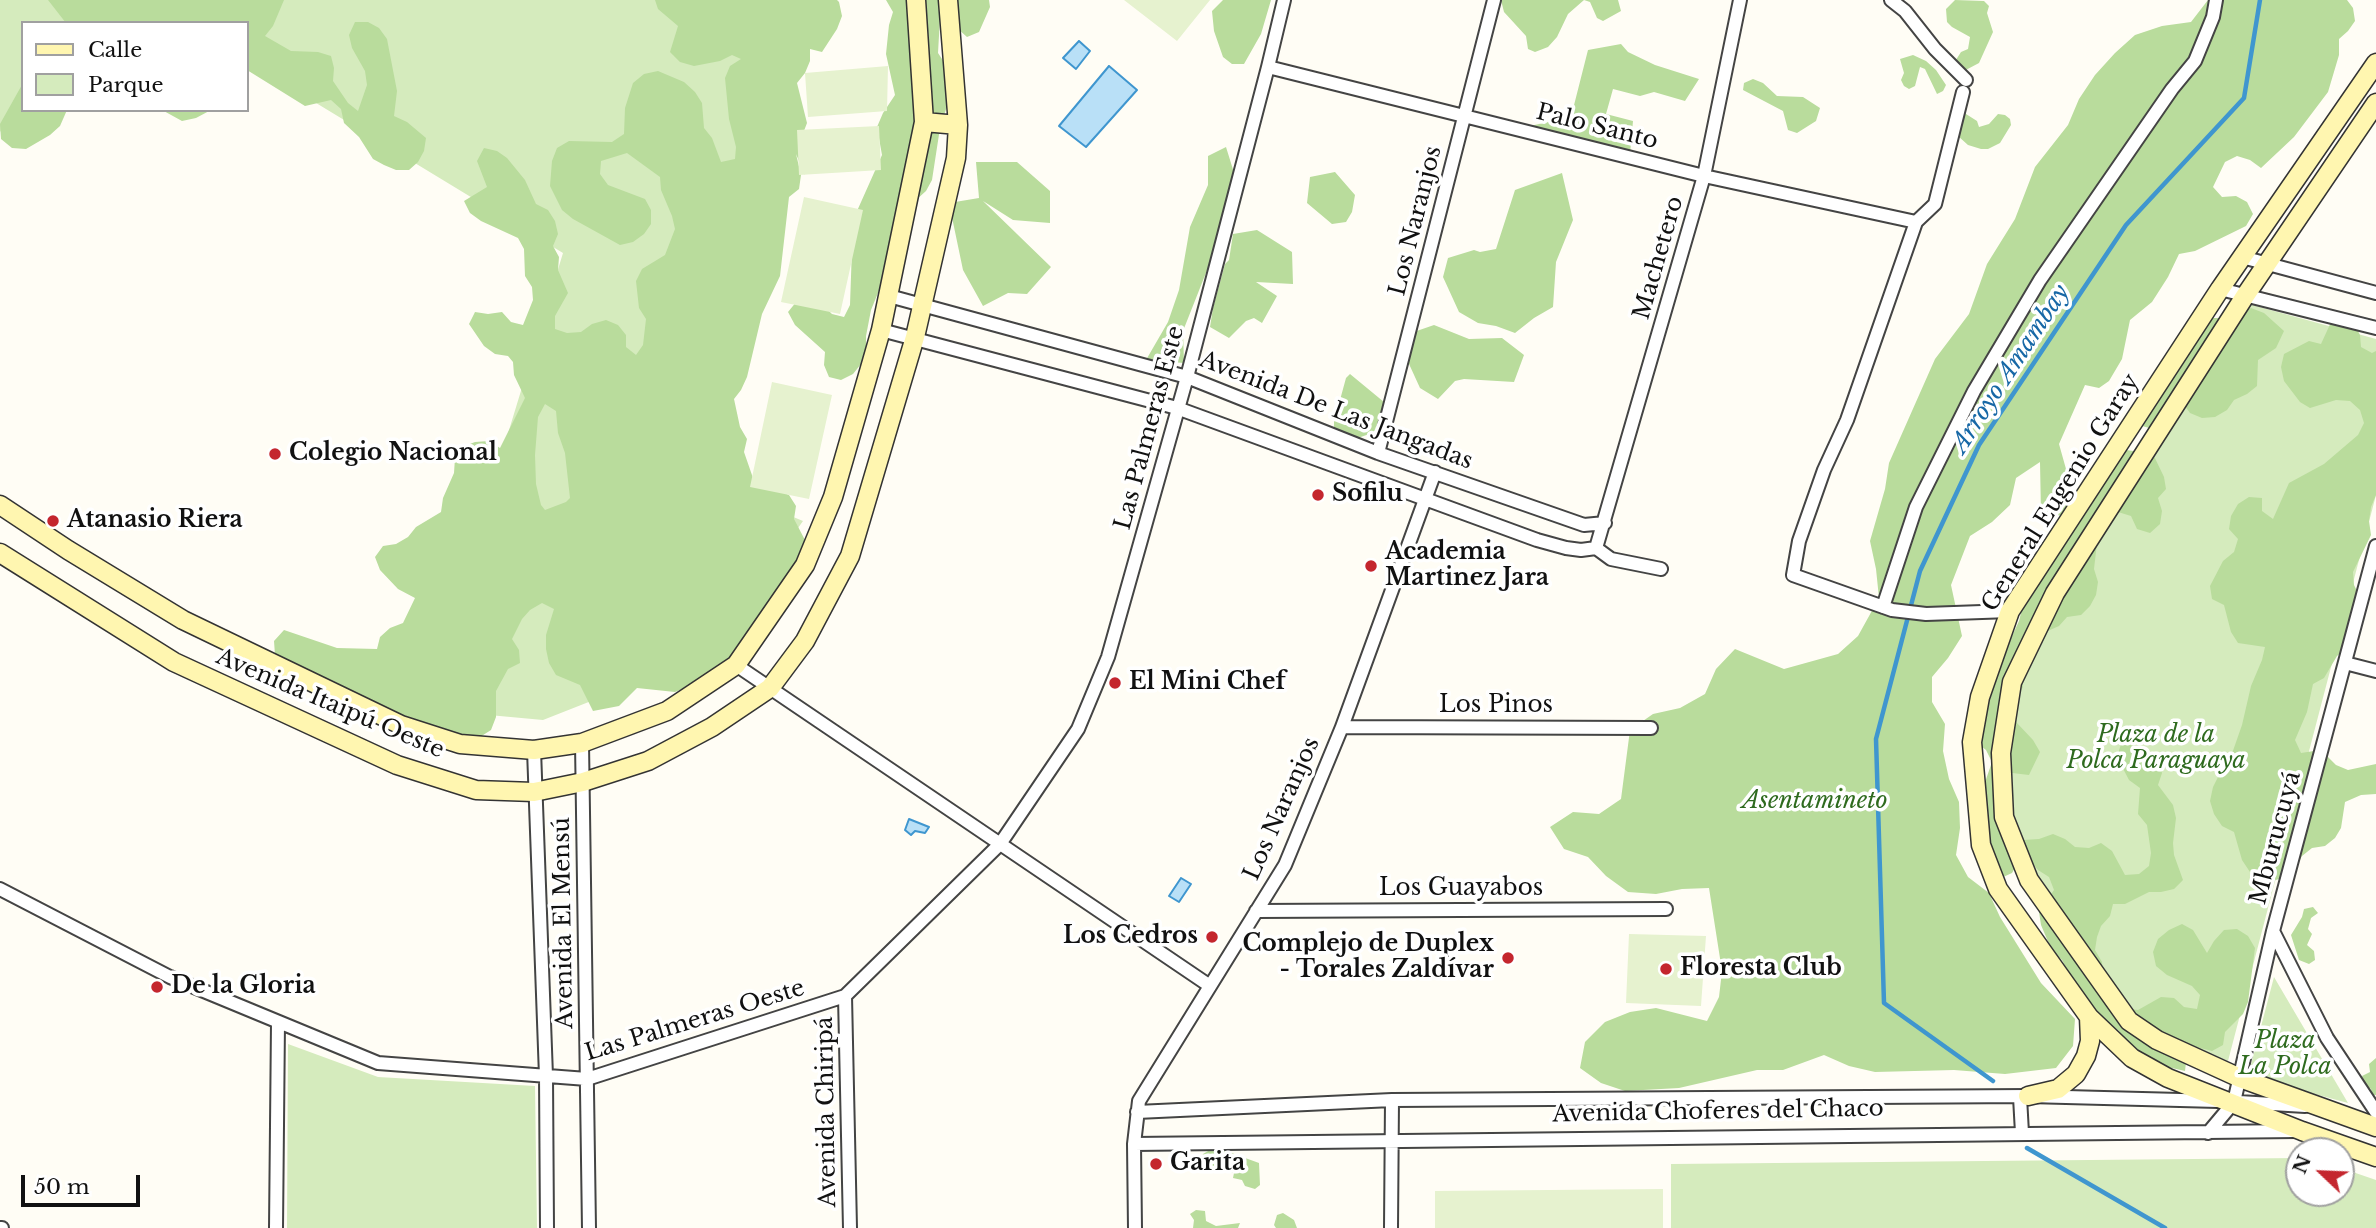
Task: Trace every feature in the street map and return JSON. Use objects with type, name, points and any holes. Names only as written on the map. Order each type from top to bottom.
[{"type":"street","name":"Avenida Itaipú Oeste","points":[[0,505],[183,620],[401,724],[460,744],[534,750],[582,743],[667,711],[736,665],[805,565],[833,497],[881,330],[924,122],[916,0]]},
{"type":"street","name":"Avenida Itaipú Oeste","points":[[0,553],[174,662],[397,765],[475,790],[534,792],[583,782],[648,761],[712,727],[770,688],[805,640],[849,556],[915,337],[956,158],[958,125],[948,0]]},
{"type":"street","name":"Las Palmeras Este","points":[[1000,844],[1078,729],[1108,657],[1186,377],[1269,67],[1284,0]]},
{"type":"street","name":"Los Naranjos","points":[[1378,453],[1494,0]]},
{"type":"street","name":"Machetero","points":[[1596,548],[1704,176],[1740,0]]},
{"type":"street","points":[[1891,0],[1907,6],[1935,49],[1964,86],[1935,204],[1916,222],[1856,396],[1824,470],[1800,541],[1793,575],[1888,609],[1926,614],[2010,611]]},
{"type":"street","points":[[1888,609],[1916,507],[1974,390],[2040,280],[2172,89],[2195,61],[2213,17],[2215,0]]},
{"type":"street","name":"General Eugenio Garay","points":[[2234,1102],[2168,1078],[2132,1058],[2089,1017],[1998,889],[1981,845],[1972,742],[1980,698],[2010,611],[2220,289],[2376,63]]},
{"type":"street","name":"Palo Santo","points":[[1269,67],[1704,176],[1916,222]]},
{"type":"street","points":[[2317,1107],[2240,1078],[2157,1040],[2129,1021],[2029,880],[2004,817],[2001,753],[2012,682],[2055,593],[2245,296],[2376,103]]},
{"type":"street","points":[[924,122],[958,125]]},
{"type":"street","points":[[2242,257],[2376,293]]},
{"type":"street","points":[[2220,289],[2376,328]]},
{"type":"street","name":"Avenida De Las Jangadas","points":[[889,296],[1186,377],[1378,453],[1584,526],[1605,523]]},
{"type":"street","points":[[881,330],[1177,408],[1566,548],[1596,548],[1611,559],[1661,569]]},
{"type":"street","name":"Los Naranjos","points":[[1135,1228],[1134,1144],[1137,1112],[1143,1092],[1285,865],[1342,727],[1434,472]]},
{"type":"street","name":"Mburucuyá","points":[[2208,1133],[2234,1102],[2273,931],[2376,547]]},
{"type":"street","points":[[2345,663],[2376,671]]},
{"type":"street","points":[[736,665],[1210,986]]},
{"type":"street","name":"Los Pinos","points":[[1342,727],[1651,728]]},
{"type":"street","name":"Avenida El Mensú","points":[[582,743],[589,1228]]},
{"type":"street","name":"Avenida El Mensú","points":[[534,750],[546,1076],[548,1228]]},
{"type":"street","name":"Las Palmeras Oeste","points":[[0,889],[170,977],[378,1063],[587,1079],[845,996],[1000,844]]},
{"type":"street","name":"Los Guayabos","points":[[1256,911],[1666,909]]},
{"type":"street","points":[[2273,931],[2327,1038],[2376,1112]]},
{"type":"street","name":"Avenida Chiripá","points":[[845,996],[850,1228]]},
{"type":"street","points":[[2022,1133],[2024,1097],[2058,1088],[2076,1074],[2086,1056],[2090,1041],[2089,1017]]},
{"type":"street","points":[[276,1228],[278,1022]]},
{"type":"street","name":"Avenida Choferes del Chaco","points":[[1137,1112],[1392,1100],[2024,1097],[2234,1102],[2317,1107],[2376,1127]]},
{"type":"street","points":[[1391,1228],[1392,1100]]},
{"type":"street","name":"Avenida Choferes del Chaco","points":[[2234,1102],[2302,1131],[2376,1157]]},
{"type":"street","name":"Avenida Choferes del Chaco","points":[[1134,1144],[2302,1131]]},
{"type":"green space","points":[[0,0],[86,0],[72,21],[21,21],[21,100],[0,132]]},
{"type":"green space","points":[[48,0],[284,0],[273,26],[265,36],[291,51],[318,52],[331,56],[333,81],[348,103],[358,111],[367,85],[365,71],[352,48],[349,35],[355,22],[368,22],[379,28],[387,39],[397,91],[394,116],[407,122],[426,138],[424,151],[418,162],[409,170],[396,170],[384,165],[373,159],[359,137],[344,123],[341,109],[331,100],[305,106],[248,71],[248,21],[64,21]]},
{"type":"green space","points":[[146,0],[779,0],[716,485],[803,521],[708,655],[543,720],[424,709],[563,253],[248,62],[248,21]]},
{"type":"green space","points":[[655,0],[839,2],[842,16],[837,29],[822,52],[810,49],[810,61],[797,83],[807,123],[802,136],[805,175],[796,154],[801,175],[799,189],[789,197],[780,276],[762,314],[747,377],[734,399],[740,427],[747,439],[744,452],[753,478],[789,495],[796,506],[794,519],[806,542],[807,554],[741,664],[675,692],[637,688],[619,706],[593,711],[580,685],[556,675],[549,663],[546,635],[554,609],[542,603],[522,619],[512,639],[519,650],[520,663],[508,669],[496,691],[496,717],[491,730],[480,737],[442,731],[372,708],[364,697],[352,691],[312,692],[300,687],[281,667],[275,655],[274,641],[284,630],[337,648],[377,649],[380,637],[390,628],[403,623],[415,598],[398,589],[380,570],[375,557],[383,546],[396,544],[408,537],[416,527],[441,512],[443,498],[454,473],[455,458],[462,447],[489,441],[500,448],[525,398],[514,375],[513,362],[508,356],[495,354],[484,346],[469,324],[475,312],[502,312],[511,322],[523,325],[533,300],[532,287],[525,276],[524,249],[518,238],[481,221],[470,213],[464,201],[487,187],[477,161],[484,148],[497,151],[507,158],[525,180],[536,204],[548,210],[555,221],[558,234],[553,246],[559,257],[558,270],[568,293],[555,316],[555,329],[567,333],[581,332],[592,324],[606,320],[618,325],[626,335],[626,347],[636,355],[643,345],[646,319],[639,308],[636,281],[642,269],[665,255],[675,229],[661,190],[660,177],[627,153],[601,161],[600,174],[608,185],[645,199],[651,210],[651,224],[644,234],[633,242],[620,245],[562,210],[550,186],[552,161],[557,148],[569,141],[612,142],[624,134],[625,108],[633,83],[644,74],[658,71],[684,82],[695,92],[702,103],[704,128],[712,138],[721,162],[735,159],[736,147],[729,119],[725,78],[730,66],[741,59],[732,55],[720,61],[694,66],[680,62],[670,52],[678,26],[658,9]],"holes":[[[545,404],[556,411],[558,433],[565,453],[570,498],[545,510],[541,505],[536,484],[538,417]]]},
{"type":"green space","points":[[886,0],[989,0],[990,7],[979,32],[967,37],[957,28],[952,15],[940,18],[938,53],[946,65],[948,103],[940,128],[932,180],[926,191],[916,200],[871,310],[866,350],[861,364],[853,374],[841,380],[829,377],[824,365],[825,352],[795,325],[788,312],[797,301],[823,305],[832,314],[844,317],[850,305],[853,220],[882,155],[877,127],[895,95],[886,54],[893,12]]},
{"type":"green space","points":[[1124,0],[1210,0],[1177,41]]},
{"type":"green space","points":[[1223,0],[1271,0],[1261,34],[1244,64],[1232,64],[1223,57],[1214,31],[1212,11]]},
{"type":"green space","points":[[1501,0],[1584,0],[1568,14],[1557,37],[1548,47],[1535,52],[1528,49],[1526,36],[1504,12]]},
{"type":"green space","points":[[1584,0],[1618,0],[1621,11],[1603,21],[1597,18],[1590,2]]},
{"type":"green space","points":[[1955,0],[1984,1],[1989,6],[1987,13],[1993,32],[1979,63],[1962,72],[1954,63],[1961,52],[1968,49],[1970,37],[1947,22],[1946,9]]},
{"type":"green space","name":"Asentamineto","points":[[2208,0],[2347,0],[2353,8],[2355,21],[2339,39],[2339,55],[2328,92],[2294,137],[2261,168],[2250,160],[2237,156],[2225,162],[2213,187],[2222,197],[2236,196],[2247,202],[2253,214],[2246,226],[2195,251],[2179,254],[2152,302],[2130,320],[2122,359],[2109,381],[2099,388],[2085,385],[2059,444],[2076,493],[2066,516],[2041,514],[2040,462],[2016,478],[2010,505],[1992,522],[1970,536],[1951,585],[1962,636],[1932,677],[1932,702],[1945,724],[1943,751],[1949,779],[1959,802],[1960,828],[1956,855],[1968,877],[1989,893],[2000,917],[2041,983],[2075,1019],[2073,1046],[2056,1068],[2005,1074],[1954,1070],[1875,1072],[1849,1066],[1824,1055],[1783,1070],[1757,1070],[1679,1088],[1625,1091],[1601,1083],[1580,1068],[1585,1042],[1605,1022],[1630,1012],[1656,1008],[1707,1021],[1719,997],[1722,971],[1709,888],[1656,894],[1628,892],[1606,876],[1588,857],[1564,849],[1550,827],[1573,812],[1599,814],[1621,799],[1630,730],[1653,714],[1680,708],[1705,694],[1716,669],[1735,649],[1784,669],[1838,654],[1858,636],[1879,598],[1870,541],[1885,489],[1889,463],[1935,359],[1969,314],[1987,264],[2015,219],[2035,167],[2068,125],[2079,99],[2095,75],[2115,53],[2135,35],[2162,26],[2191,22]]},
{"type":"green space","points":[[1621,44],[1628,52],[1655,65],[1699,79],[1685,101],[1654,92],[1640,96],[1613,89],[1606,114],[1633,121],[1630,154],[1530,126],[1571,117],[1588,50]]},
{"type":"green space","points":[[1913,55],[1936,70],[1946,85],[1943,91],[1937,94],[1925,69],[1920,67],[1915,86],[1909,89],[1904,86],[1900,59]]},
{"type":"green space","points":[[888,66],[887,111],[808,117],[805,73]]},
{"type":"green space","points":[[1753,79],[1763,83],[1777,96],[1803,97],[1820,108],[1816,121],[1797,133],[1788,130],[1783,111],[1743,90],[1744,83]]},
{"type":"green space","points":[[21,87],[21,112],[66,112],[60,126],[26,149],[12,148],[1,139],[0,124]]},
{"type":"green space","points":[[166,112],[207,112],[196,118],[182,121]]},
{"type":"green space","points":[[1966,114],[1977,121],[1979,127],[1989,124],[1998,114],[2010,119],[2011,125],[2000,143],[1988,149],[1981,149],[1968,145],[1958,136],[1959,116]]},
{"type":"green space","points":[[879,126],[881,170],[799,175],[797,130]]},
{"type":"green space","points":[[1226,147],[1235,176],[1230,212],[1183,331],[1184,363],[1146,360],[1168,322],[1179,290],[1190,227],[1208,185],[1208,156]]},
{"type":"green space","points":[[976,162],[1017,162],[1050,191],[1050,223],[1013,220],[983,201],[1051,267],[1027,294],[1008,293],[983,306],[963,270],[949,203],[979,198]]},
{"type":"green space","points":[[1335,172],[1355,195],[1352,212],[1346,222],[1332,224],[1307,203],[1310,177]]},
{"type":"green space","points":[[1562,173],[1573,220],[1556,262],[1553,307],[1515,333],[1478,323],[1459,312],[1443,277],[1448,258],[1474,250],[1480,252],[1496,249],[1515,190]]},
{"type":"green space","points":[[804,197],[863,210],[840,314],[781,302]]},
{"type":"green space","points":[[1257,230],[1292,252],[1293,284],[1256,282],[1277,296],[1262,323],[1254,318],[1246,321],[1229,338],[1210,327],[1213,308],[1225,264],[1229,260],[1233,234]]},
{"type":"green space","name":"Plaza de la Polca Paraguaya","points":[[2245,303],[2376,339],[2376,495],[2228,1061],[2142,1027],[2017,849],[2003,728],[2061,586]]},
{"type":"green space","points":[[2251,308],[2264,313],[2284,331],[2276,348],[2258,360],[2257,386],[2234,400],[2227,410],[2215,417],[2202,418],[2190,413],[2182,402],[2156,430],[2132,423],[2199,323],[2212,318],[2226,318]]},
{"type":"green space","points":[[2332,320],[2354,323],[2360,335],[2361,347],[2372,353],[2376,351],[2376,495],[2369,521],[2371,535],[2353,572],[2354,585],[2360,597],[2347,648],[2337,656],[2324,678],[2313,684],[2307,712],[2295,740],[2301,753],[2314,751],[2348,770],[2376,764],[2376,794],[2361,795],[2345,802],[2341,828],[2335,838],[2325,846],[2312,848],[2302,856],[2295,869],[2285,877],[2273,881],[2250,872],[2242,860],[2234,832],[2222,826],[2210,801],[2219,775],[2228,765],[2265,647],[2238,643],[2231,632],[2224,605],[2212,599],[2210,586],[2223,561],[2234,552],[2238,539],[2229,529],[2231,516],[2238,504],[2249,497],[2262,498],[2262,511],[2273,519],[2289,483],[2324,464],[2358,435],[2364,423],[2360,410],[2350,401],[2336,400],[2310,408],[2300,402],[2284,381],[2281,367],[2284,354],[2309,341],[2321,344]]},
{"type":"green space","points":[[1434,325],[1469,339],[1502,338],[1524,355],[1514,382],[1464,379],[1455,381],[1438,399],[1420,388],[1404,353],[1408,334]]},
{"type":"green space","points":[[1350,374],[1390,407],[1383,437],[1375,432],[1355,439],[1334,435],[1334,422],[1346,378]]},
{"type":"green space","points":[[772,382],[832,395],[809,499],[750,487]]},
{"type":"green space","points":[[2113,448],[2153,454],[2164,477],[2166,489],[2158,498],[2162,511],[2160,524],[2150,533],[2137,529],[2131,516],[2118,512],[2107,519],[2097,543],[2094,569],[2098,582],[2096,595],[2090,606],[2081,615],[2067,617],[2059,626],[2034,637],[2021,673],[2023,687],[2010,709],[2016,722],[2040,752],[2029,775],[2004,772],[2019,861],[2012,873],[2001,878],[1988,876],[1983,788],[1992,762],[1986,750],[1976,742],[1982,691],[1994,685],[1996,671],[2019,621],[2023,605]]},
{"type":"green space","points":[[2121,744],[2136,744],[2159,760],[2162,773],[2158,785],[2173,805],[2176,818],[2174,855],[2183,880],[2174,889],[2149,892],[2125,904],[2113,904],[2110,916],[2101,926],[2095,950],[2102,962],[2104,989],[2124,1008],[2138,1010],[2161,997],[2174,998],[2184,1007],[2197,1009],[2200,995],[2192,986],[2167,975],[2156,966],[2153,952],[2158,939],[2182,924],[2193,930],[2207,953],[2224,930],[2237,929],[2248,936],[2255,948],[2248,1002],[2243,1014],[2225,1032],[2223,1045],[2212,1051],[2188,1045],[2185,1071],[2159,1065],[2135,1053],[2125,1043],[2119,1031],[2098,1015],[2074,984],[2062,960],[2052,951],[2041,925],[2039,912],[2054,890],[2049,877],[2038,870],[2030,860],[2023,840],[2039,839],[2053,834],[2075,847],[2089,848],[2101,843],[2112,851],[2125,875],[2139,874],[2149,866],[2151,853],[2147,825],[2138,814],[2140,788],[2129,780],[2117,757]]},
{"type":"green space","points":[[2313,907],[2318,913],[2311,918],[2308,929],[2312,934],[2307,945],[2314,951],[2315,960],[2309,964],[2299,960],[2291,935],[2304,909]]},
{"type":"green space","name":"Floresta Club","points":[[1629,934],[1706,936],[1701,1006],[1626,1003]]},
{"type":"green space","name":"Plaza La Polca","points":[[2274,977],[2348,1103],[2248,1076]]},
{"type":"green space","points":[[288,1044],[378,1077],[535,1086],[537,1228],[287,1228]]},
{"type":"green space","points":[[2376,1058],[2376,1095],[2372,1095],[2362,1076],[2370,1072],[2369,1064]]},
{"type":"green space","points":[[1215,1147],[1259,1163],[1260,1185],[1255,1189],[1245,1186],[1242,1180],[1233,1178],[1234,1173],[1205,1170],[1201,1161],[1203,1154]]},
{"type":"green space","points":[[2285,1158],[2285,1207],[2355,1207],[2355,1173],[2376,1180],[2376,1228],[1671,1228],[1671,1164]]},
{"type":"green space","points":[[1663,1189],[1663,1228],[1435,1228],[1435,1191]]},
{"type":"green space","points":[[1196,1210],[1205,1211],[1206,1221],[1216,1226],[1240,1223],[1238,1228],[1193,1228],[1194,1220],[1190,1214]]},
{"type":"green space","points":[[1283,1213],[1294,1220],[1297,1228],[1276,1228],[1274,1225],[1277,1215]]},
{"type":"water","points":[[1079,41],[1090,51],[1076,69],[1063,58]]},
{"type":"water","points":[[1109,66],[1137,90],[1086,147],[1059,126]]},
{"type":"water","points":[[909,819],[929,827],[925,833],[915,831],[911,835],[905,830]]},
{"type":"water","points":[[1181,878],[1191,884],[1179,902],[1169,896]]},
{"type":"waterway","name":"Arroyo Amambay","points":[[1993,1081],[1884,1003],[1876,739],[1920,571],[1979,445],[2126,225],[2244,98],[2260,0]]},
{"type":"waterway","name":"Arroyo Amambay","points":[[2027,1148],[2165,1228]]},
{"type":"place","name":"Colegio Nacional","points":[[275,454]]},
{"type":"place","name":"Sofilu","points":[[1318,495]]},
{"type":"place","name":"Atanasio Riera","points":[[53,521]]},
{"type":"place","name":"Academia Martinez Jara","points":[[1371,566]]},
{"type":"place","name":"El Mini Chef","points":[[1115,683]]},
{"type":"place","name":"Los Cedros","points":[[1212,937]]},
{"type":"place","name":"Complejo de Duplex - Torales Zaldívar","points":[[1508,958]]},
{"type":"place","name":"Floresta Club","points":[[1666,969]]},
{"type":"place","name":"De la Gloria","points":[[157,987]]},
{"type":"place","name":"Garita","points":[[1156,1164]]}]
